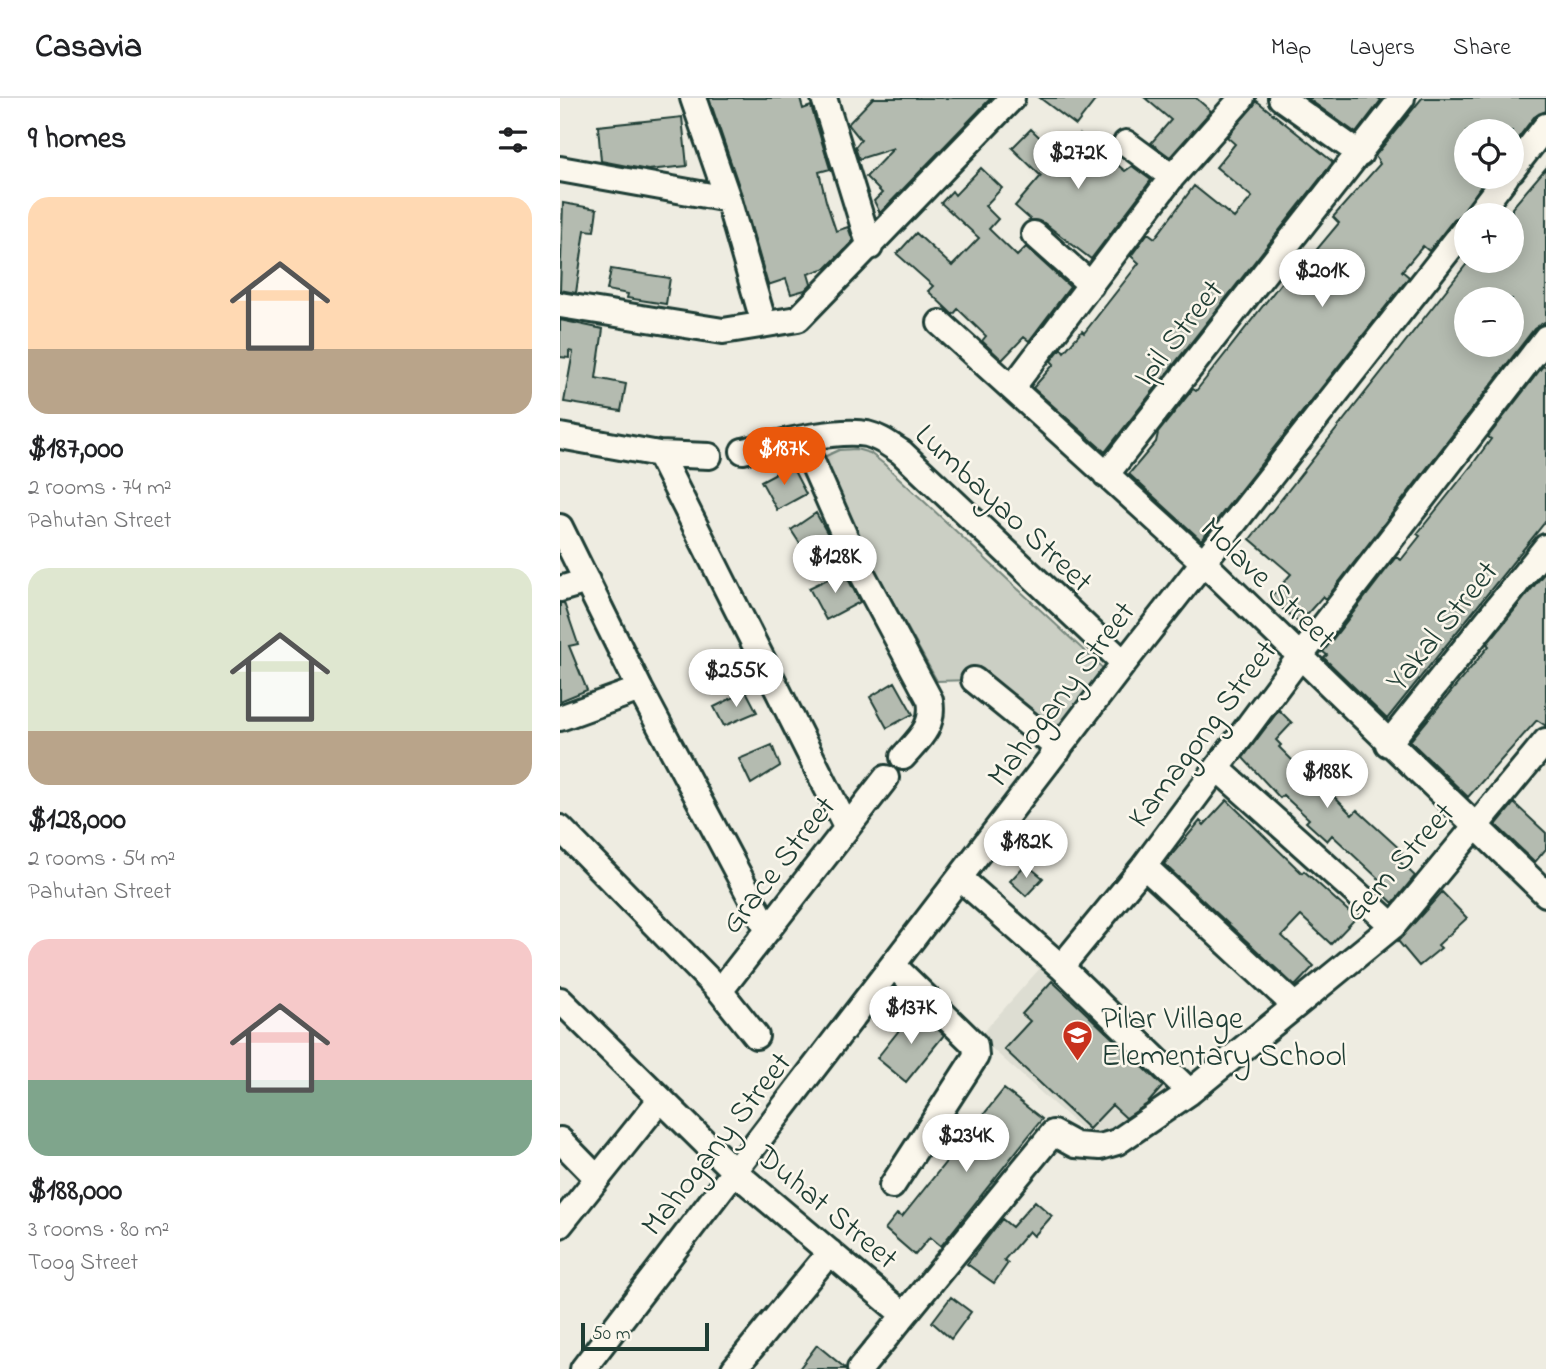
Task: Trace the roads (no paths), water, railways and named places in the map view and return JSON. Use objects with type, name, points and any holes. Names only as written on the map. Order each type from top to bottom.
[{"type":"street","points":[[693,98],[727,198],[764,324]]},
{"type":"street","points":[[560,305],[723,331],[798,320],[1012,98]]},
{"type":"street","points":[[1012,388],[1172,177],[1242,98]]},
{"type":"street","points":[[1281,98],[1360,154]]},
{"type":"street","name":"Ipil Street","points":[[1106,475],[1402,98]]},
{"type":"street","points":[[832,102],[870,247]]},
{"type":"street","points":[[1524,154],[1546,126]]},
{"type":"street","points":[[1126,143],[1172,177]]},
{"type":"street","points":[[560,169],[727,198]]},
{"type":"street","points":[[1485,203],[1497,189]]},
{"type":"street","points":[[1034,234],[1091,285]]},
{"type":"street","name":"Mahogany Street","points":[[583,1369],[1124,663],[1454,243]]},
{"type":"street","name":"Molave Street","points":[[940,323],[1203,562],[1299,658],[1546,894]]},
{"type":"street","name":"Kamagong Street","points":[[1061,967],[1144,866],[1299,658],[1546,338]]},
{"type":"street","name":"Lumbayao Street","points":[[743,450],[802,439],[865,434],[901,452],[1124,663]]},
{"type":"street","points":[[560,436],[659,454],[709,456]]},
{"type":"street","points":[[802,439],[858,566],[930,700],[933,713],[928,730],[903,757]]},
{"type":"street","points":[[659,454],[847,828]]},
{"type":"street","points":[[560,527],[640,689],[768,930]]},
{"type":"street","name":"Yakal Street","points":[[1388,744],[1546,547]]},
{"type":"street","points":[[560,589],[587,581]]},
{"type":"street","points":[[974,680],[1059,748]]},
{"type":"street","points":[[560,718],[640,689]]},
{"type":"street","name":"Gem Street","points":[[860,1369],[1054,1133],[1075,1145],[1100,1147],[1117,1142],[1190,1092],[1393,926],[1546,741]]},
{"type":"street","points":[[1218,769],[1393,926]]},
{"type":"street","name":"Grace Street","points":[[720,991],[886,778]]},
{"type":"street","points":[[560,828],[720,991],[756,1036]]},
{"type":"street","points":[[1144,866],[1294,1005]]},
{"type":"street","points":[[960,878],[1061,967],[1190,1092]]},
{"type":"street","points":[[892,1186],[976,1056],[975,1045],[894,966]]},
{"type":"street","name":"Duhat Street","points":[[560,1000],[735,1172],[904,1314]]},
{"type":"street","points":[[560,1225],[660,1100]]},
{"type":"street","points":[[560,1140],[597,1178]]},
{"type":"street","points":[[734,1369],[830,1252]]},
{"type":"place","name":"Pilar Village Elementary School","points":[[1078,1062]]}]
